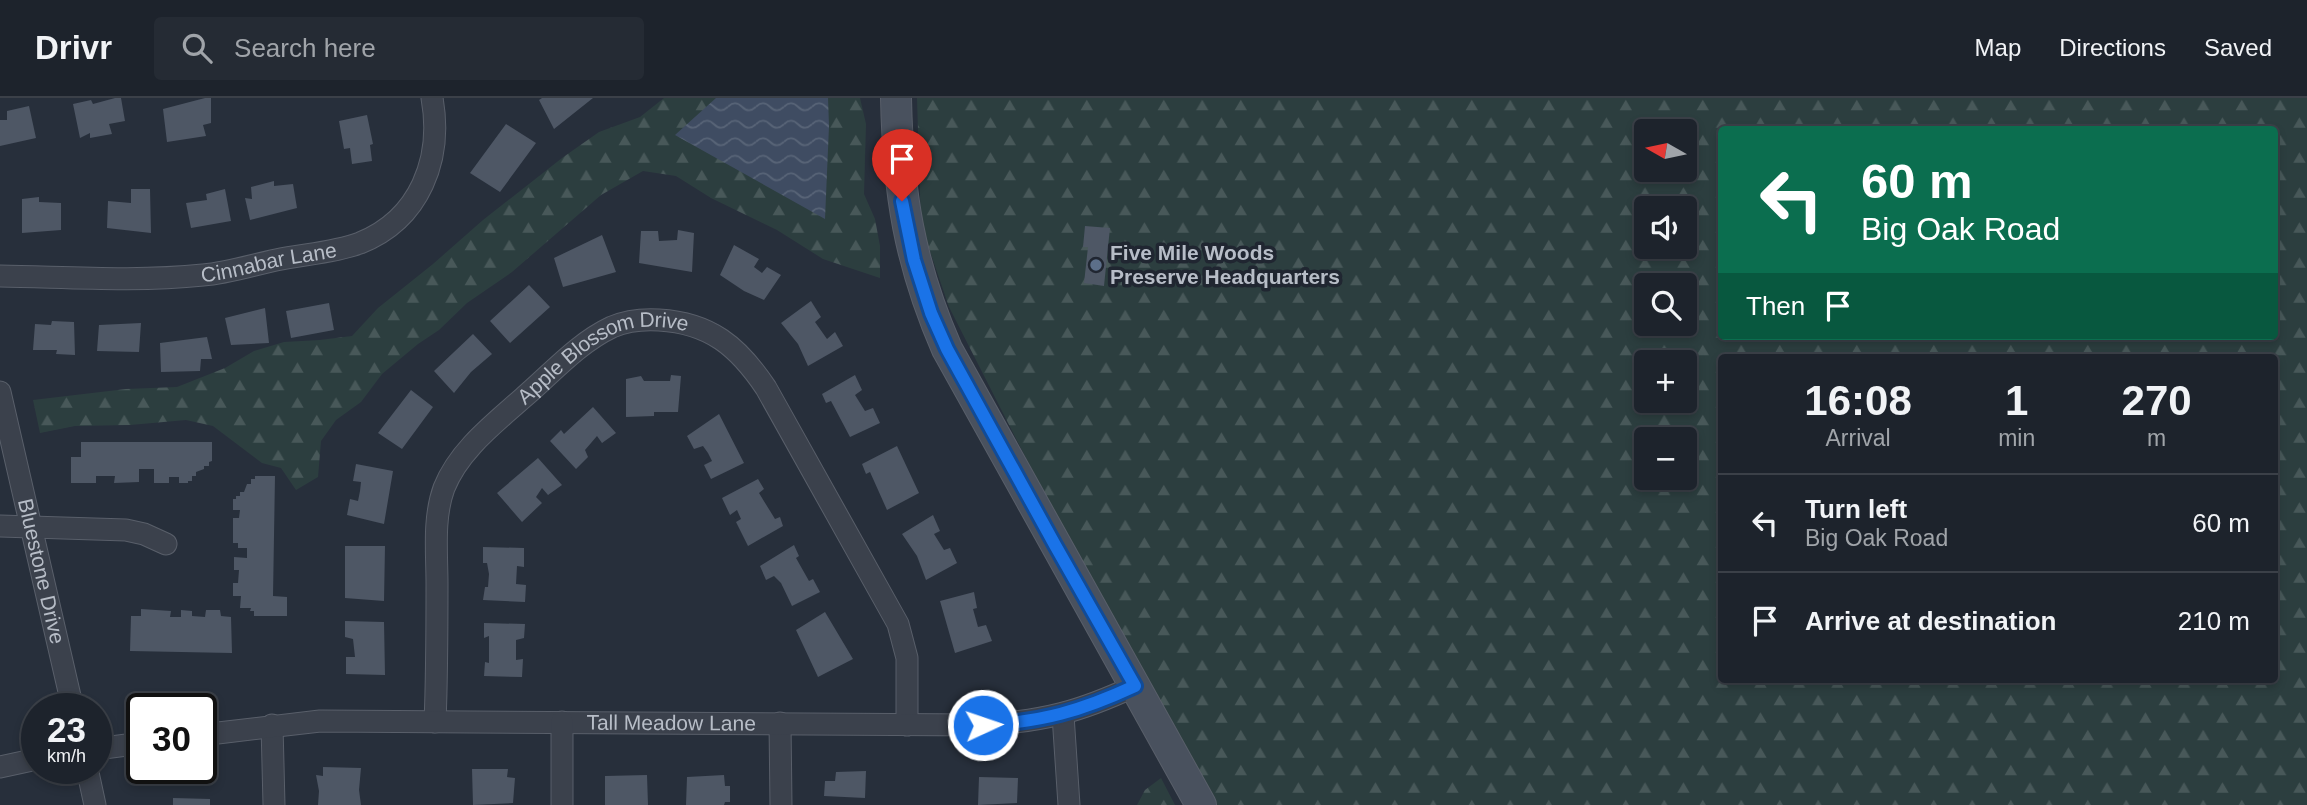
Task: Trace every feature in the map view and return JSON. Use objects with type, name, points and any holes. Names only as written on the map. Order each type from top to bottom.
[{"type":"street","name":"Cinnabar Lane","points":[[0,276],[163,279],[196,276],[325,253],[360,242],[382,231],[401,216],[426,179],[435,145],[432,98]]},
{"type":"street","points":[[896,98],[902,201],[914,260],[931,313],[953,360],[1201,805]]},
{"type":"street","name":"Apple Blossom Drive","points":[[435,722],[437,525],[444,488],[454,467],[495,423],[586,343],[612,327],[649,319],[699,327],[717,336],[750,364],[766,388],[898,624],[907,658],[907,725]]},
{"type":"street","name":"Bluestone Drive","points":[[0,392],[69,693]]},
{"type":"street","points":[[0,526],[125,530],[144,534],[166,544]]},
{"type":"street","name":"Tall Meadow Lane","points":[[217,733],[320,721],[1004,724],[1063,715],[1135,686]]},
{"type":"street","points":[[1063,715],[1069,805]]},
{"type":"street","points":[[562,722],[562,805]]},
{"type":"street","points":[[780,723],[780,805]]},
{"type":"street","points":[[272,725],[274,805]]},
{"type":"street","points":[[0,767],[21,762]]},
{"type":"street","points":[[90,784],[95,805]]},
{"type":"green space","points":[[664,98],[860,98],[866,124],[864,194],[875,219],[880,246],[880,278],[823,259],[777,230],[711,198],[676,176],[643,171],[601,195],[512,272],[467,303],[439,330],[382,374],[361,402],[336,420],[321,441],[318,477],[296,490],[281,468],[262,463],[213,426],[186,420],[75,426],[40,433],[33,400],[126,389],[177,387],[225,368],[254,351],[284,342],[352,336],[378,308],[562,158],[599,132],[640,117]]},
{"type":"green space","points":[[917,98],[2307,98],[2307,805],[1213,805],[1031,468],[949,307],[921,225]]},
{"type":"green space","points":[[1161,778],[1175,805],[1137,805],[1145,790]]},
{"type":"water","points":[[716,98],[828,98],[825,219],[675,135]]},
{"type":"building","points":[[121,98],[125,121],[109,124],[112,134],[90,138],[90,133],[80,138],[73,104],[91,100],[93,104]]},
{"type":"building","points":[[211,98],[211,123],[203,125],[206,136],[167,142],[163,109]]},
{"type":"building","points":[[593,98],[554,129],[539,100]]},
{"type":"building","points":[[29,106],[36,138],[0,146],[0,120],[7,120],[7,111]]},
{"type":"building","points":[[367,115],[373,144],[370,145],[372,161],[352,164],[350,148],[344,149],[339,121]]},
{"type":"building","points":[[506,124],[536,143],[500,192],[470,173]]},
{"type":"building","points":[[274,181],[274,186],[293,184],[297,208],[250,220],[245,198],[252,199],[251,187]]},
{"type":"building","points":[[131,189],[150,189],[151,233],[107,228],[108,201],[131,203]]},
{"type":"building","points":[[225,189],[231,221],[191,228],[186,203],[207,200],[206,194]]},
{"type":"building","points":[[39,197],[39,202],[61,203],[61,230],[22,233],[22,199]]},
{"type":"building","name":"Five Mile Woods Preserve Headquarters","points":[[1085,226],[1110,228],[1104,286],[1084,283],[1088,247],[1083,247]]},
{"type":"building","points":[[678,230],[694,233],[692,272],[639,263],[641,231],[658,231],[659,241],[677,240]]},
{"type":"building","points":[[602,235],[616,272],[563,287],[554,258]]},
{"type":"building","points":[[734,245],[759,259],[754,267],[762,273],[767,267],[781,275],[764,300],[720,275]]},
{"type":"building","points":[[529,285],[550,307],[510,343],[490,321]]},
{"type":"building","points":[[811,301],[821,317],[815,322],[827,339],[835,332],[843,346],[808,366],[798,344],[781,323]]},
{"type":"building","points":[[329,303],[334,330],[291,338],[286,311]]},
{"type":"building","points":[[265,308],[269,343],[231,345],[225,318]]},
{"type":"building","points":[[52,321],[74,322],[75,355],[56,354],[57,350],[33,350],[35,324],[51,325]]},
{"type":"building","points":[[141,323],[139,352],[97,351],[99,325]]},
{"type":"building","points":[[473,334],[492,354],[471,372],[454,393],[434,371]]},
{"type":"building","points":[[207,337],[212,359],[201,359],[200,371],[161,372],[160,343]]},
{"type":"building","points":[[671,375],[681,376],[678,412],[654,412],[654,416],[626,417],[626,379],[641,376],[644,381],[670,381]]},
{"type":"building","points":[[855,375],[862,390],[855,395],[865,411],[873,408],[880,423],[850,437],[831,401],[826,403],[822,394]]},
{"type":"building","points":[[411,390],[433,407],[402,449],[378,433]]},
{"type":"building","points":[[593,407],[616,433],[602,443],[597,436],[585,450],[588,457],[576,469],[550,441],[561,430],[564,434]]},
{"type":"building","points":[[719,414],[744,463],[711,479],[704,465],[712,461],[708,453],[703,446],[694,449],[687,436]]},
{"type":"building","points":[[81,442],[212,442],[212,461],[209,466],[196,472],[196,476],[192,476],[192,481],[188,483],[179,483],[179,477],[169,477],[169,483],[154,483],[154,469],[139,469],[139,482],[114,483],[115,476],[96,476],[96,483],[71,483],[71,457],[81,457]]},
{"type":"building","points":[[897,446],[919,493],[887,510],[870,472],[866,474],[862,464]]},
{"type":"building","points":[[538,458],[562,485],[548,495],[542,488],[536,497],[542,503],[522,522],[497,493]]},
{"type":"building","points":[[356,464],[393,471],[384,524],[347,515],[350,499],[358,501],[360,491],[361,482],[353,481]]},
{"type":"building","points":[[255,476],[275,476],[273,596],[287,597],[287,616],[254,616],[251,608],[240,608],[241,596],[233,596],[233,583],[238,583],[239,570],[234,570],[234,557],[247,558],[247,548],[238,548],[238,543],[233,543],[233,518],[239,518],[240,510],[233,510],[233,499],[240,496],[240,492],[244,492]]},
{"type":"building","points":[[758,479],[764,489],[759,493],[775,519],[780,517],[783,526],[748,546],[736,522],[741,519],[737,510],[730,515],[722,498]]},
{"type":"building","points":[[933,515],[940,531],[934,534],[944,550],[950,548],[957,563],[926,580],[917,556],[902,534]]},
{"type":"building","points":[[794,545],[799,556],[796,558],[809,581],[813,579],[820,592],[792,606],[781,583],[774,576],[766,580],[760,566]]},
{"type":"building","points":[[345,546],[385,546],[384,601],[345,598]]},
{"type":"building","points":[[483,547],[524,548],[524,567],[517,566],[516,584],[526,585],[525,602],[483,600],[489,574],[487,563],[483,563]]},
{"type":"building","points":[[974,592],[977,608],[973,609],[978,627],[986,625],[992,641],[955,653],[940,601]]},
{"type":"building","points":[[141,609],[171,611],[170,617],[181,617],[181,610],[192,611],[192,616],[205,617],[206,610],[220,610],[221,616],[231,617],[232,653],[130,651],[131,616],[141,616]]},
{"type":"building","points":[[825,612],[853,659],[818,677],[796,630]]},
{"type":"building","points":[[345,621],[384,622],[385,675],[346,674],[346,657],[355,657],[353,639],[345,637]]},
{"type":"building","points":[[484,623],[525,624],[524,638],[516,640],[516,660],[523,659],[522,677],[484,676],[485,662],[489,663],[489,636],[484,638]]},
{"type":"building","points":[[323,767],[361,768],[361,805],[318,805],[316,775],[323,776]]},
{"type":"building","points":[[472,769],[508,769],[507,777],[515,778],[513,803],[473,805]]},
{"type":"building","points":[[866,771],[865,798],[824,796],[825,781],[835,781],[836,772]]},
{"type":"building","points":[[647,775],[648,805],[605,805],[605,776]]},
{"type":"building","points":[[724,775],[725,786],[730,786],[730,802],[725,802],[724,805],[686,805],[687,777]]},
{"type":"building","points":[[979,777],[1018,778],[1017,803],[978,805]]},
{"type":"building","points":[[173,798],[210,799],[210,805],[173,805]]},
{"type":"place","name":"Five Mile Woods Preserve Headquarters","points":[[1096,265]]},
{"type":"route","points":[[902,201],[914,260],[931,313],[947,349],[1135,686],[1063,715],[1026,722],[983,725]]}]
